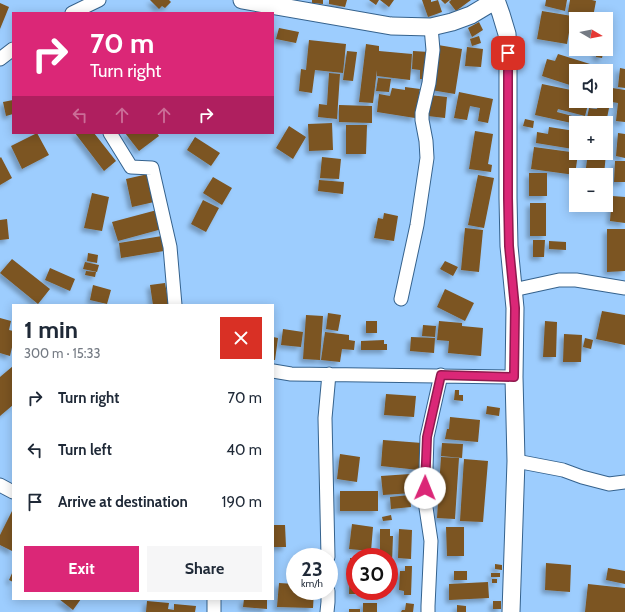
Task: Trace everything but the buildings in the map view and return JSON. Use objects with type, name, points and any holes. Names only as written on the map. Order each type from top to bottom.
[{"type":"street","points":[[77,12],[99,0]]},
{"type":"street","points":[[242,0],[308,6],[391,26],[431,27],[452,22],[471,15],[496,0],[507,34],[509,246],[515,308],[514,377],[516,461],[511,612]]},
{"type":"street","points":[[401,298],[417,225],[427,158],[422,113],[429,83],[433,50],[431,27]]},
{"type":"street","points":[[0,59],[12,50]]},
{"type":"street","points":[[111,134],[130,167],[152,168],[170,247],[175,304]]},
{"type":"street","points":[[513,290],[559,280],[576,280],[625,288]]},
{"type":"street","points":[[274,371],[291,374],[514,377]]},
{"type":"street","points":[[328,548],[325,418],[329,374]]},
{"type":"street","points":[[428,612],[431,541],[425,501],[427,437],[441,375]]},
{"type":"street","points":[[516,461],[563,470],[609,484],[625,482]]},
{"type":"street","points":[[0,485],[12,491]]},
{"type":"street","points":[[214,600],[214,612]]},
{"type":"street","points":[[327,612],[328,600]]},
{"type":"route","points":[[425,488],[427,437],[441,375],[514,377],[515,308],[509,246],[508,198],[508,53]]}]
